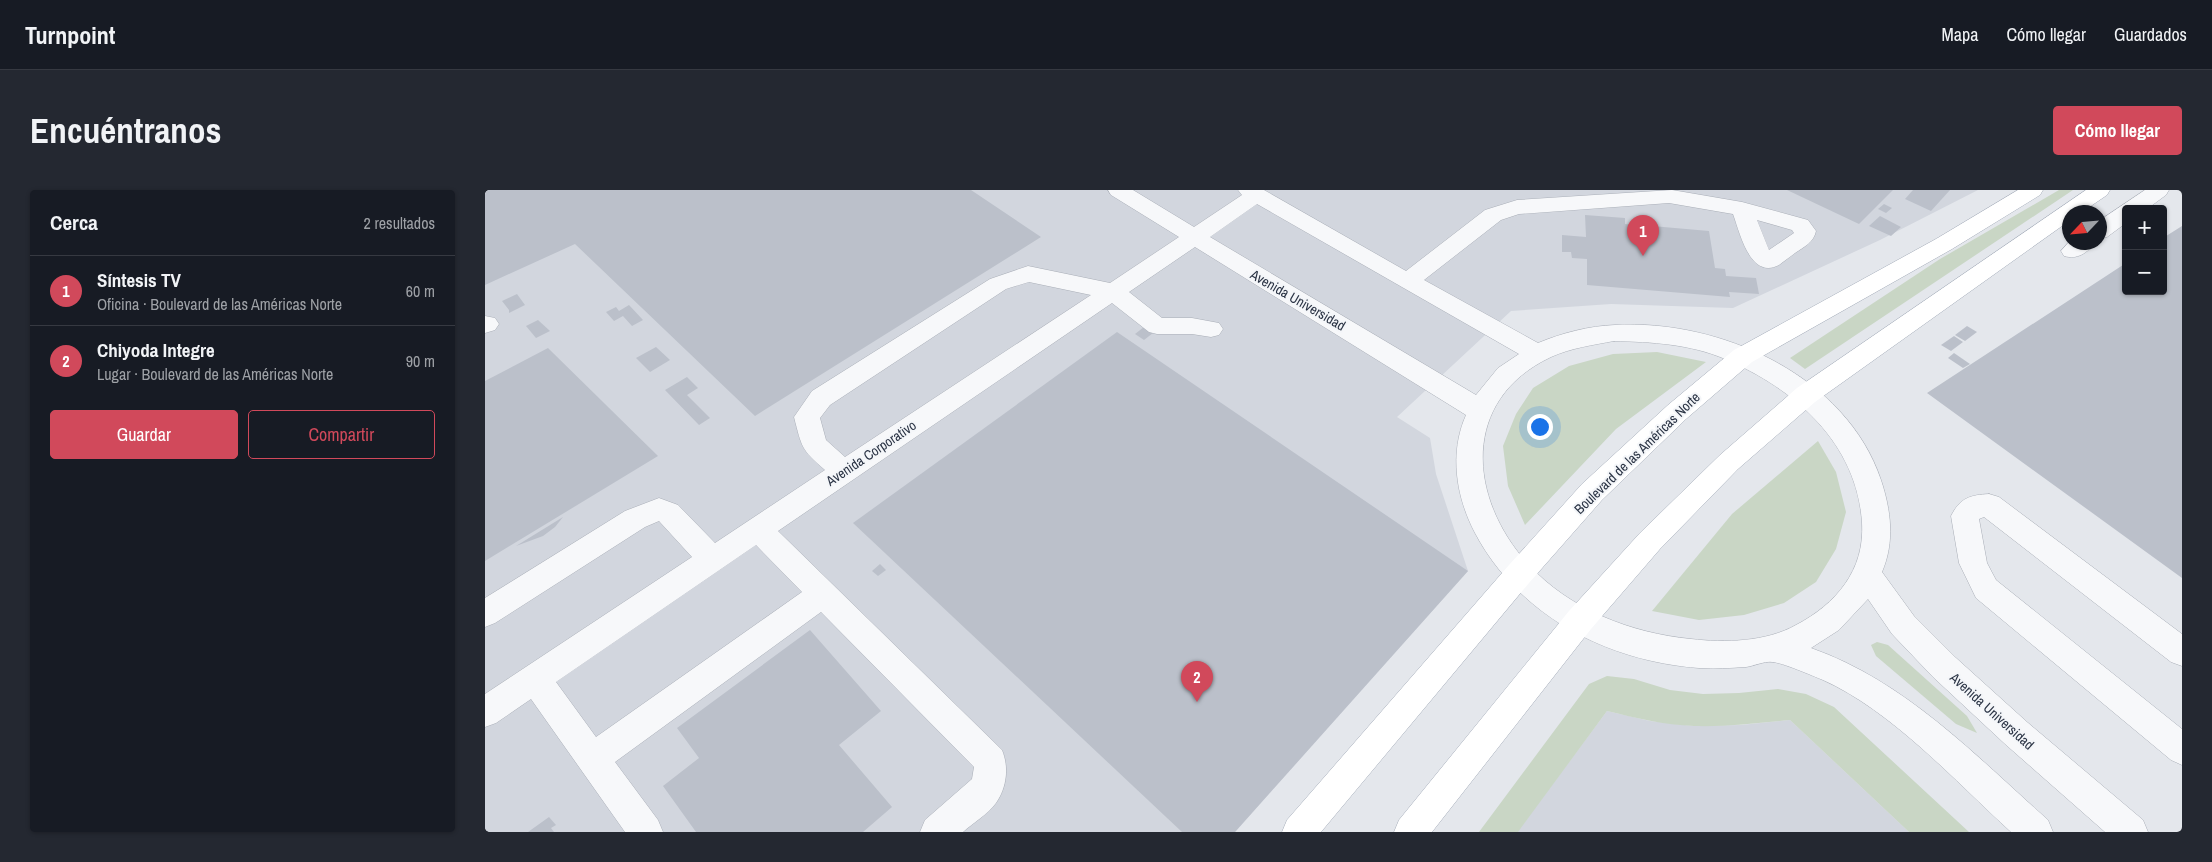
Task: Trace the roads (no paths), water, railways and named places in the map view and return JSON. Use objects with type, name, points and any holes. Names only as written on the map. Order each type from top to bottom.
[{"type":"main road","name":"Boulevard de las Américas Norte","points":[[1299,832],[1519,574],[1592,492],[1677,412],[1743,356],[1944,244],[2033,190]]},
{"type":"main road","points":[[1411,832],[1580,620],[1650,541],[1710,482],[1806,395],[2100,190]]},
{"type":"street","name":"Avenida Universidad","points":[[1118,190],[1193,238],[1410,366],[1479,410]]},
{"type":"street","points":[[2138,205],[2159,190]]},
{"type":"street","name":"Avenida Corporativo","points":[[485,712],[1193,238],[1253,192]]},
{"type":"street","points":[[1253,192],[1408,282],[1537,353]]},
{"type":"street","points":[[1408,282],[1493,215],[1517,207],[1667,193],[1742,209]]},
{"type":"street","points":[[2107,226],[2122,216]]},
{"type":"street","points":[[844,471],[814,445],[807,417],[821,398],[998,284],[1028,274],[1112,291],[1157,326],[1192,326],[1211,329]]},
{"type":"street","points":[[1614,333],[1657,334],[1700,342],[1743,356],[1787,380],[1806,395],[1838,426],[1861,461],[1875,499],[1877,538],[1868,575],[1854,599],[1832,619],[1806,636],[1773,648],[1727,655],[1677,653],[1627,640],[1580,620],[1547,598],[1519,574],[1493,539],[1481,518],[1471,489],[1468,461],[1471,434],[1479,410],[1494,387],[1513,368],[1537,353],[1573,339],[1614,333]]},
{"type":"street","points":[[2182,652],[1989,505],[1974,506],[1965,516],[1972,565],[1977,577],[1986,589],[2182,749]]},
{"type":"street","points":[[485,614],[635,520],[659,509],[668,513],[713,560]]},
{"type":"street","points":[[758,529],[990,761],[990,776],[984,791],[937,832]]},
{"type":"street","name":"Avenida Universidad","points":[[1868,575],[1903,625],[1943,667],[2131,832]]},
{"type":"street","points":[[594,758],[823,594]]},
{"type":"street","points":[[1773,648],[1850,678],[1885,702],[1934,740],[2036,832]]},
{"type":"street","points":[[535,679],[646,832]]},
{"type":"place","name":"Síntesis TV","points":[[1643,256]]},
{"type":"place","name":"Chiyoda Integre","points":[[1197,702]]}]
